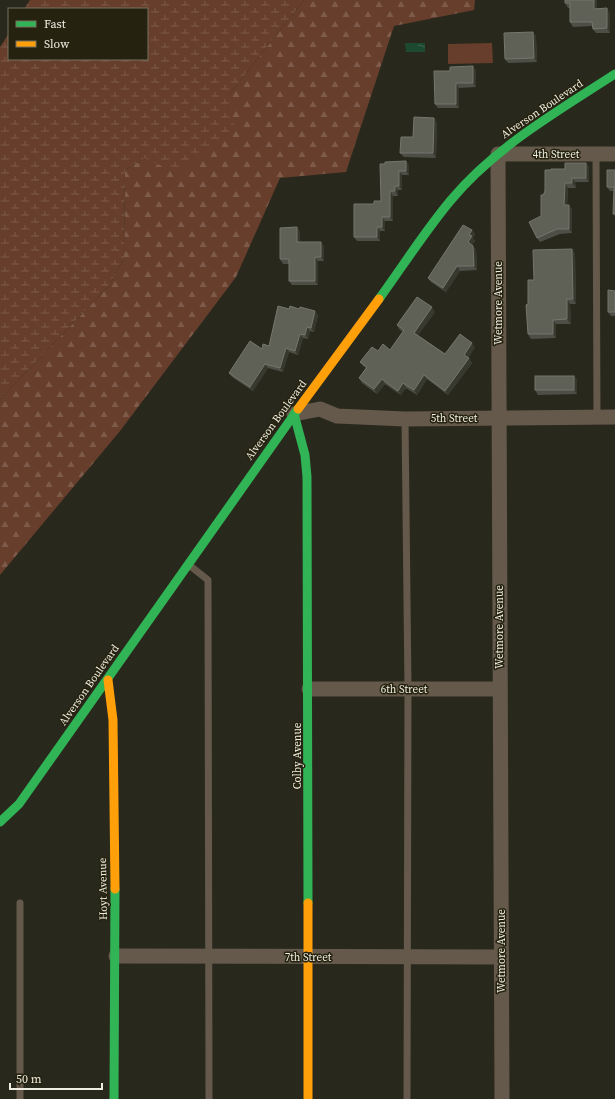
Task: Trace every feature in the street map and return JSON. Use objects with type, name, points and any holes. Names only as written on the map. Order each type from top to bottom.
[{"type":"main road","name":"Alverson Boulevard","points":[[0,822],[19,804],[108,680],[294,414],[451,200],[471,178],[523,133],[615,74]]},
{"type":"main road","name":"Colby Avenue","points":[[294,414],[305,455],[307,477],[309,689],[308,1099]]},
{"type":"main road","name":"Hoyt Avenue","points":[[108,680],[113,720],[116,956],[114,1099]]},
{"type":"street","name":"4th Street","points":[[498,154],[615,154]]},
{"type":"street","name":"Wetmore Avenue","points":[[498,154],[499,689],[502,1099]]},
{"type":"street","name":"5th Street","points":[[294,414],[320,409],[338,416],[405,419],[615,417]]},
{"type":"street","name":"6th Street","points":[[309,689],[499,689]]},
{"type":"street","name":"7th Street","points":[[116,956],[501,957]]},
{"type":"lane","points":[[596,154],[597,418]]},
{"type":"lane","points":[[405,419],[408,689],[407,1099]]},
{"type":"lane","points":[[189,565],[208,580],[209,1099]]},
{"type":"lane","points":[[20,903],[20,1099]]},
{"type":"green space","points":[[30,0],[304,0],[229,95],[235,131],[176,173],[145,158],[125,170],[124,258],[109,286],[0,399],[0,47],[8,35],[8,60],[148,60],[148,8],[25,8]]},
{"type":"green space","points":[[304,0],[475,0],[474,10],[394,26],[346,172],[280,178],[236,277],[120,431],[0,575],[0,399],[109,286],[124,258],[125,170],[145,158],[229,95]]},
{"type":"green space","points":[[492,43],[493,63],[448,64],[448,44]]},
{"type":"water","points":[[405,43],[425,43],[425,52],[406,52]]},
{"type":"building","points":[[565,0],[594,0],[594,9],[607,8],[607,28],[593,29],[592,22],[570,22],[570,3],[565,3]]},
{"type":"building","points":[[533,32],[534,58],[505,59],[504,33]]},
{"type":"building","points":[[473,66],[473,83],[456,83],[456,104],[435,104],[434,71],[450,71],[450,67]]},
{"type":"building","points":[[414,117],[434,118],[433,153],[400,153],[401,137],[413,137]]},
{"type":"building","points":[[406,161],[406,171],[399,171],[399,186],[395,186],[395,191],[390,191],[390,217],[382,217],[382,227],[377,227],[377,237],[354,237],[354,204],[374,204],[374,201],[381,201],[380,164],[385,164],[385,162]]},
{"type":"building","points":[[565,163],[586,163],[586,178],[572,178],[572,183],[565,183],[564,205],[569,205],[569,229],[557,229],[537,238],[529,222],[541,216],[541,195],[545,192],[545,170],[565,169]]},
{"type":"building","points":[[607,170],[615,170],[615,214],[613,214],[614,187],[607,187]]},
{"type":"building","points":[[463,225],[472,230],[469,235],[472,236],[468,242],[473,246],[474,266],[457,266],[443,288],[428,278]]},
{"type":"building","points":[[297,227],[297,242],[321,242],[321,257],[315,257],[315,281],[289,281],[289,259],[280,259],[280,228]]},
{"type":"building","points":[[572,249],[573,299],[567,299],[567,319],[553,320],[553,334],[528,334],[526,305],[528,304],[528,280],[534,280],[533,250]]},
{"type":"building","points":[[608,290],[615,291],[615,312],[608,312]]},
{"type":"building","points":[[417,297],[432,307],[414,333],[445,354],[460,334],[472,343],[464,355],[469,358],[445,391],[424,375],[414,390],[403,383],[398,391],[382,379],[374,389],[359,378],[367,367],[360,362],[372,347],[378,351],[383,344],[390,350],[404,330],[397,325]]},
{"type":"building","points":[[278,306],[289,309],[290,306],[299,309],[300,307],[315,311],[311,328],[307,327],[305,335],[300,334],[295,351],[286,348],[280,368],[265,364],[250,387],[229,373],[250,341],[262,349],[263,344],[269,346]]},
{"type":"building","points":[[535,376],[574,376],[574,390],[535,390]]},
{"type":"traffic: fast","points":[[379,299],[432,224],[468,181],[487,163],[528,131],[615,74]]},
{"type":"traffic: fast","points":[[0,822],[19,804],[298,409]]},
{"type":"traffic: fast","points":[[294,414],[305,455],[307,477],[308,903]]},
{"type":"traffic: fast","points":[[114,1099],[115,889]]},
{"type":"traffic: slow","points":[[298,409],[379,299]]},
{"type":"traffic: slow","points":[[108,680],[113,720],[115,889]]},
{"type":"traffic: slow","points":[[308,903],[308,1099]]}]
